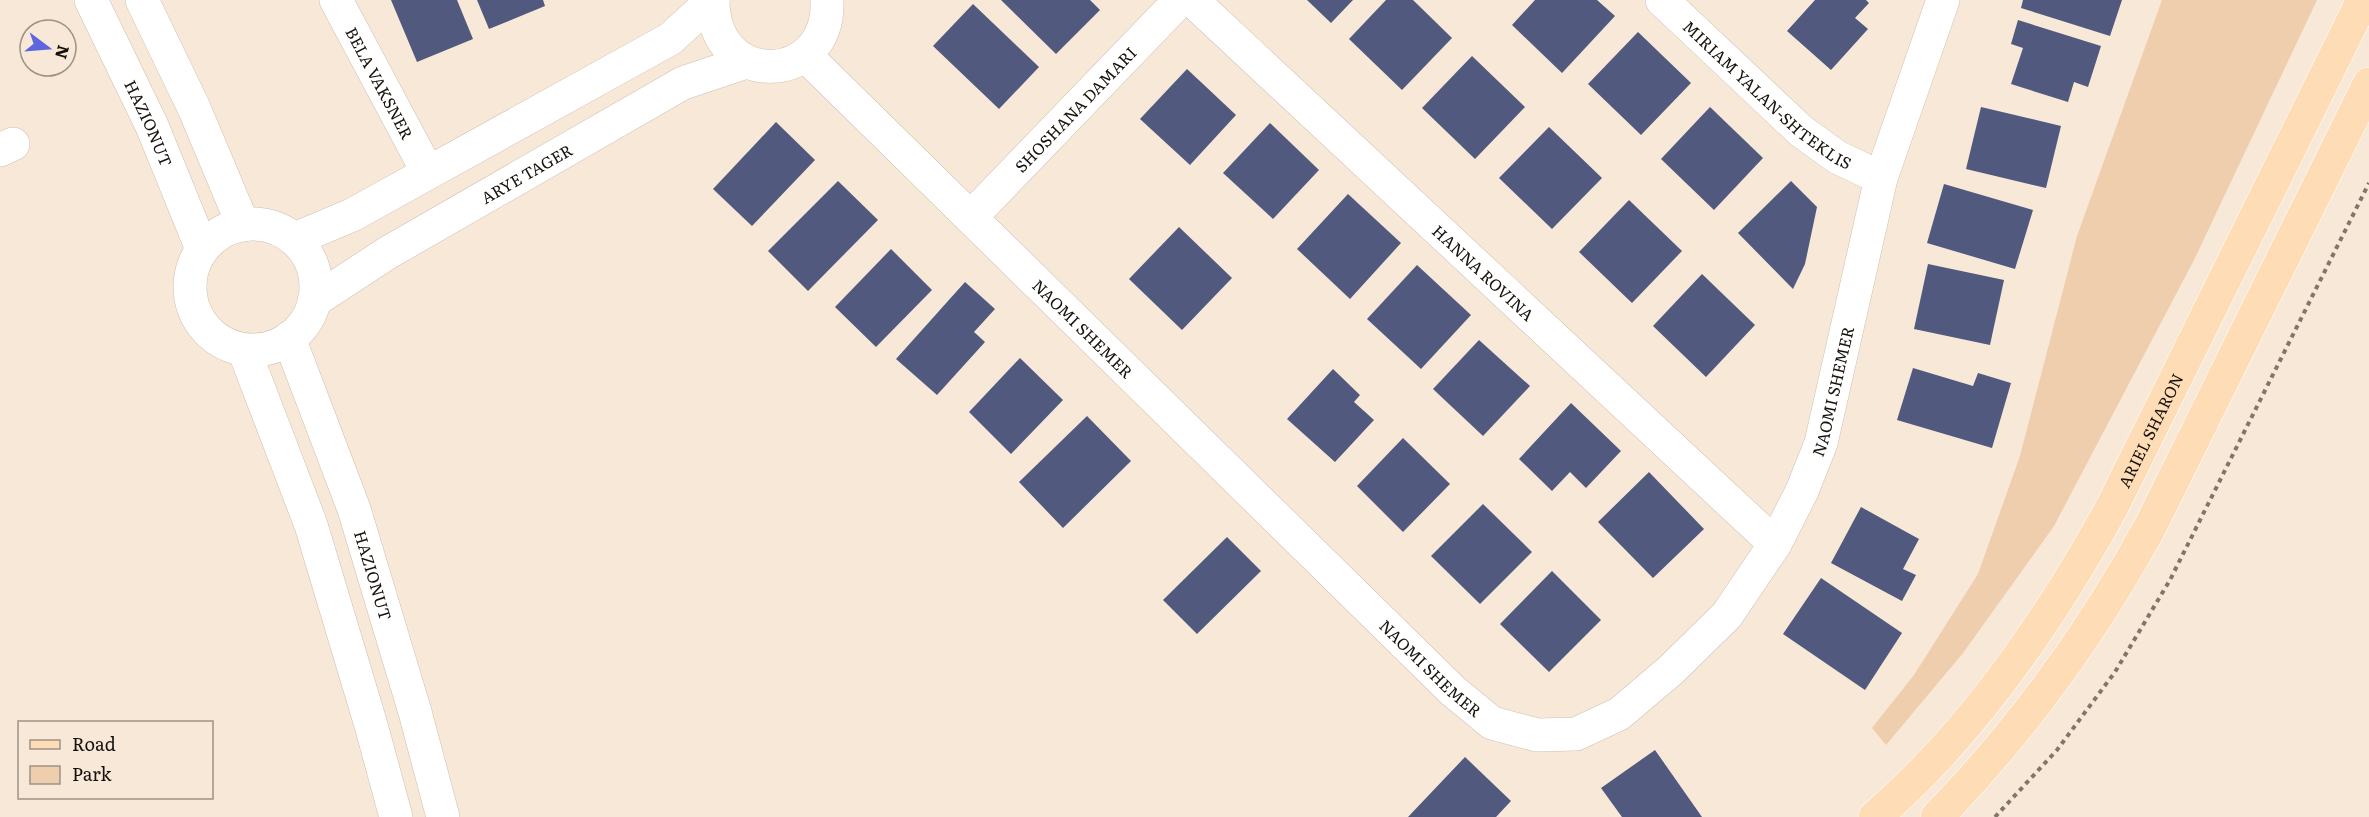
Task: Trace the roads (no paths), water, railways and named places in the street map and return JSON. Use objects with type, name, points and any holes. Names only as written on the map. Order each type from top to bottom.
[{"type":"main road","name":"ARIEL SHARON","points":[[1875,817],[1945,748],[1992,690],[2081,563],[2112,507],[2363,0]]},
{"type":"main road","points":[[1937,817],[1976,777],[2026,716],[2118,586],[2150,527],[2369,84]]},
{"type":"street","name":"HAZIONUT","points":[[91,0],[152,126],[202,249]]},
{"type":"street","points":[[142,0],[194,108],[243,225]]},
{"type":"street","name":"BELA VAKSNER","points":[[336,0],[425,167]]},
{"type":"street","points":[[295,240],[352,214],[670,39],[713,0]]},
{"type":"street","points":[[713,0],[713,19],[719,36],[731,51],[746,62],[776,66],[791,63],[805,55],[824,30],[827,0]]},
{"type":"street","name":"SHOSHANA DAMARI","points":[[971,217],[1180,0]]},
{"type":"street","name":"HANNA ROVINA","points":[[1192,0],[1775,544]]},
{"type":"street","name":"MIRIAM YALAN-SHTEKLIS","points":[[1662,0],[1801,131],[1837,157],[1881,178]]},
{"type":"street","name":"NAOMI SHEMER","points":[[805,55],[1454,691],[1492,723],[1537,735],[1576,734],[1618,714],[1671,670],[1726,615],[1775,544],[1802,491],[1821,443],[1881,178],[1943,0]]},
{"type":"street","name":"ARYE TAGER","points":[[314,301],[389,252],[683,82],[746,62]]},
{"type":"street","points":[[243,225],[270,227],[295,240],[313,267],[316,284],[314,301],[305,322],[289,338],[267,348],[243,350],[223,343],[206,330],[194,311],[189,290],[193,268],[202,249],[213,237],[228,229],[243,225]]},
{"type":"street","name":"HAZIONUT","points":[[289,338],[354,509],[415,712],[443,817]]},
{"type":"street","points":[[243,350],[311,525],[396,817]]}]
